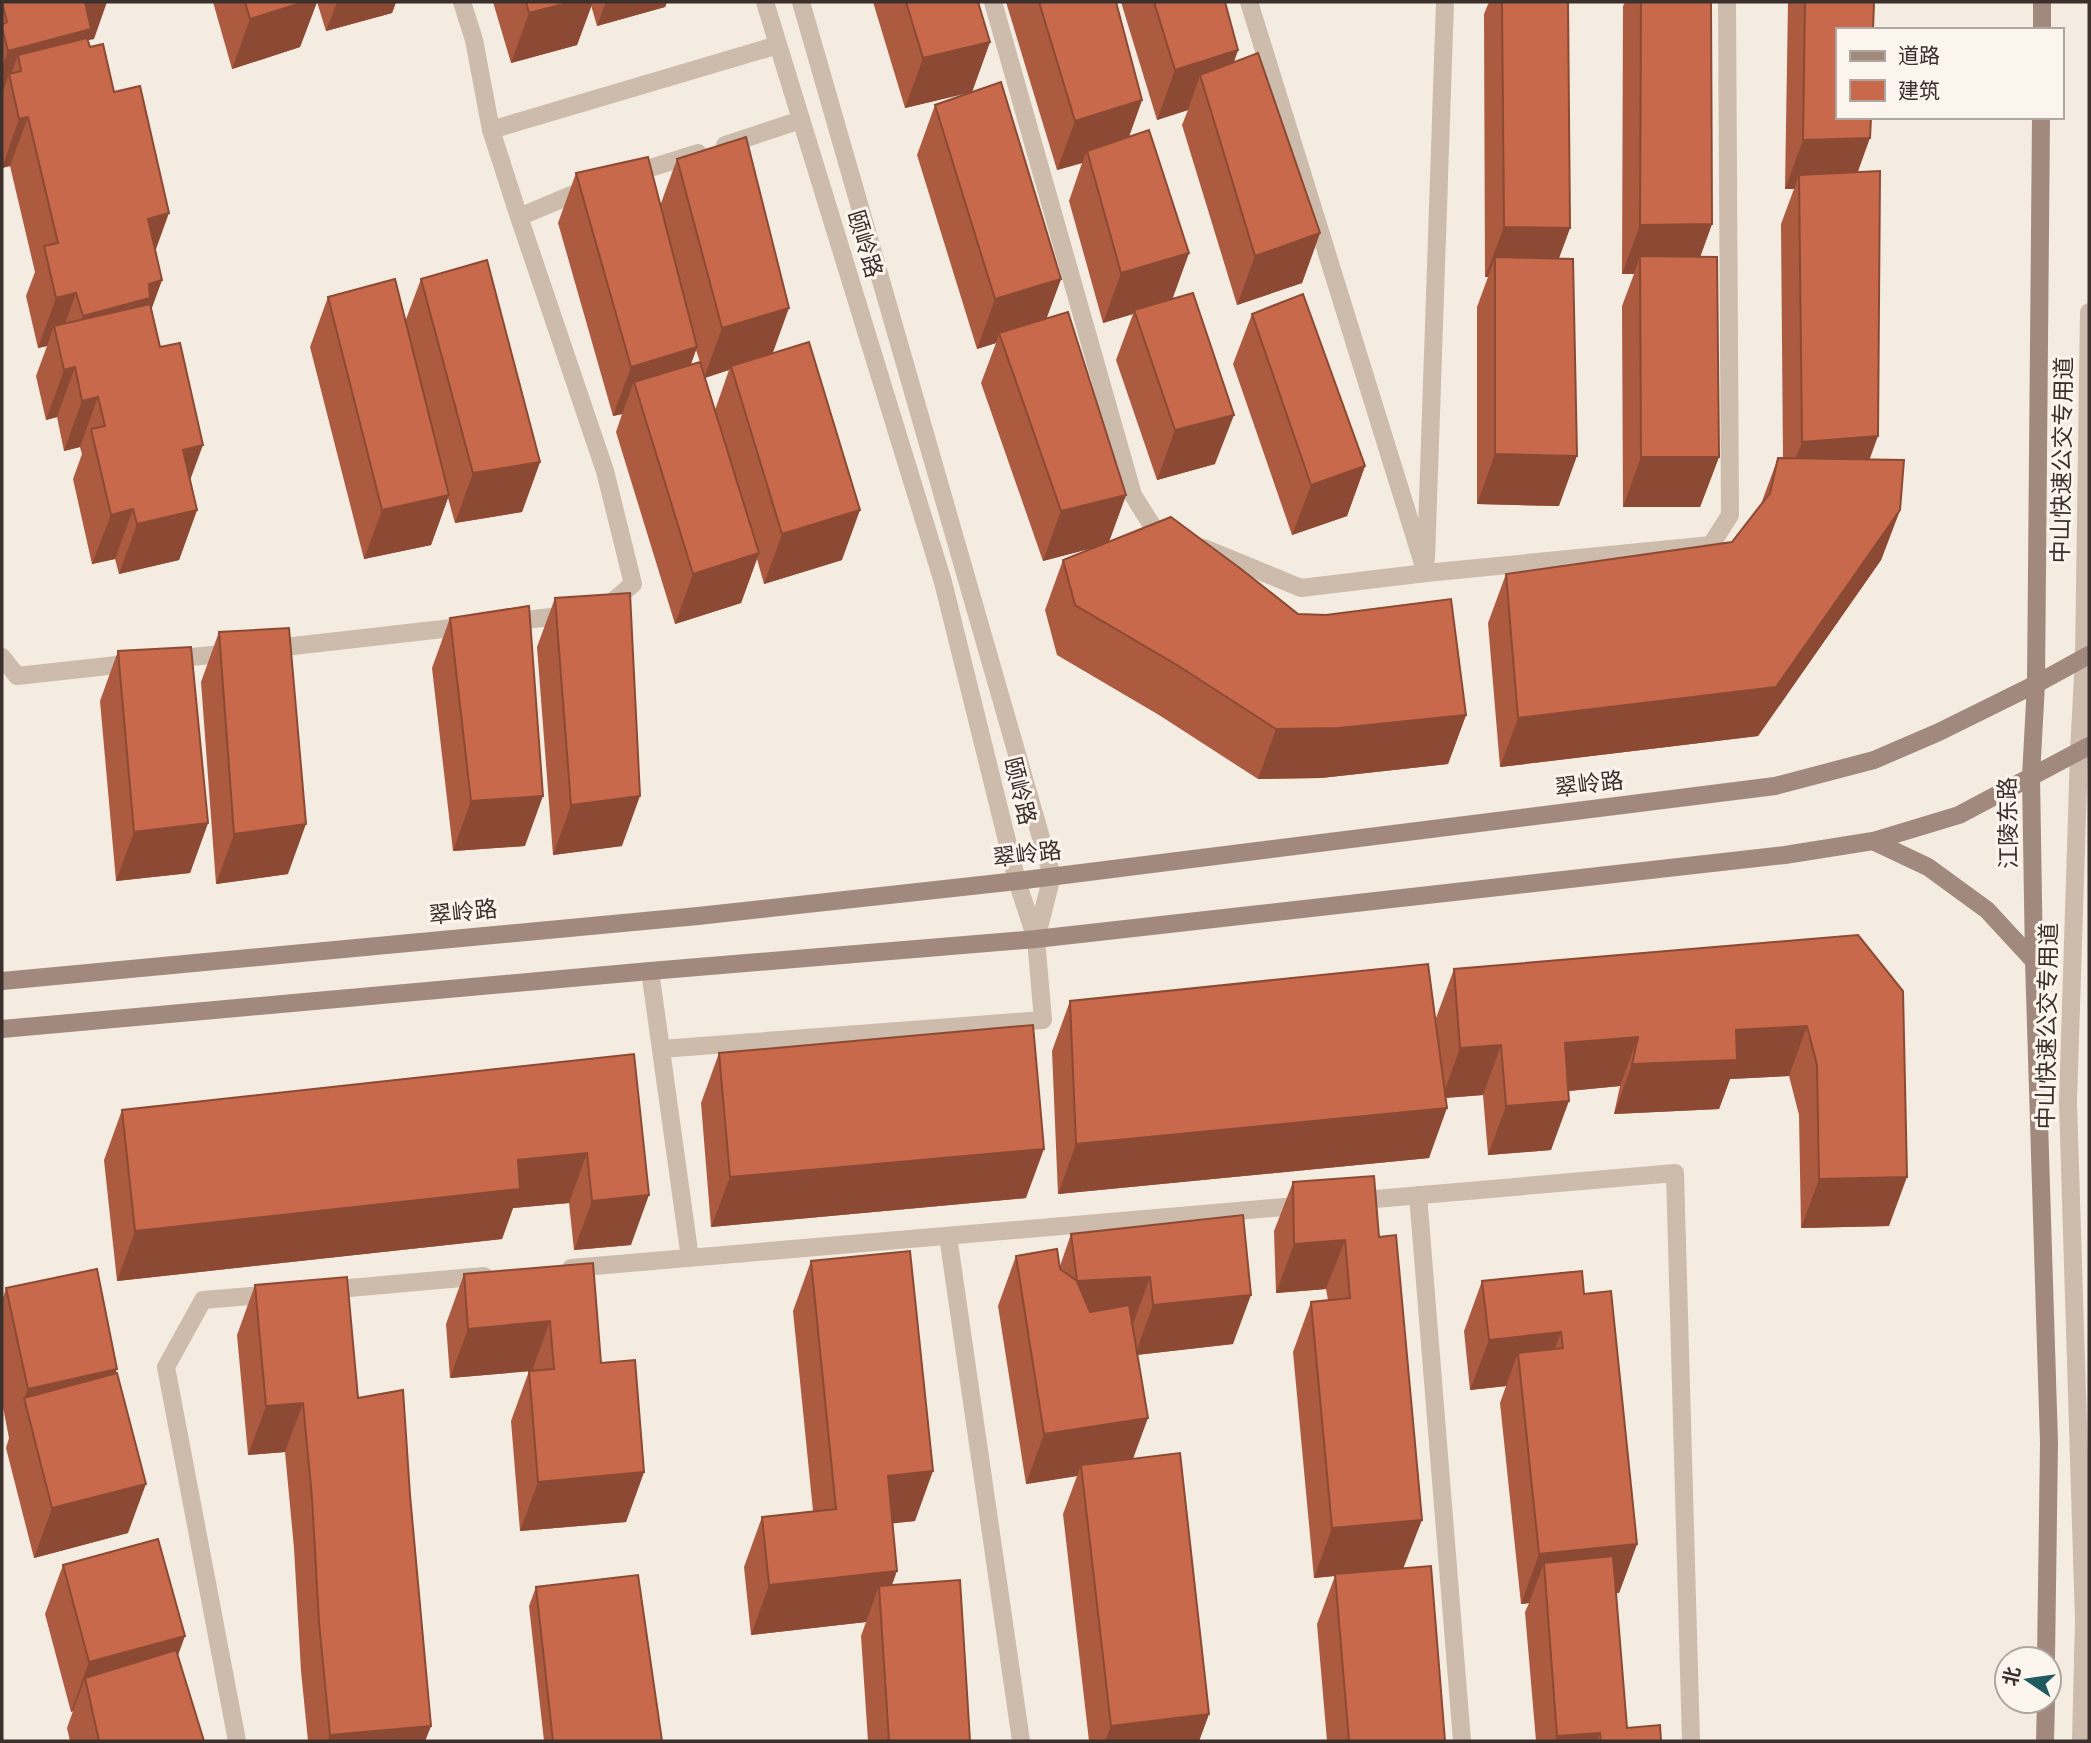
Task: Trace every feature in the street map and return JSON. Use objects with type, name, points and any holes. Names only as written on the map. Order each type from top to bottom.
[{"type":"main road","points":[[2042,2],[2042,28]]},
{"type":"main road","name":"江陵东路","points":[[2041,119],[2036,684],[2031,776],[2049,1443],[2046,1645]]},
{"type":"main road","name":"翠岭路","points":[[2,981],[698,916],[1017,881],[1775,786],[1874,760],[1939,732],[2087,657]]},
{"type":"main road","points":[[2,1029],[1036,939],[1785,855],[1873,841],[1959,815],[2084,749]]},
{"type":"main road","points":[[1873,841],[1928,867],[1987,910],[2034,961]]},
{"type":"main road","points":[[2045,1741],[2046,1715]]},
{"type":"street","points":[[2,657],[16,676],[601,611],[632,583],[605,471],[491,130],[474,40],[462,2]]},
{"type":"street","name":"颐岭路","points":[[765,2],[943,582],[1017,881],[1036,939]]},
{"type":"street","name":"颐岭路","points":[[801,2],[1052,876]]},
{"type":"street","points":[[993,2],[1133,495],[1153,527],[1301,588],[1711,545],[1730,515],[1727,2]]},
{"type":"street","points":[[1249,2],[1426,573]]},
{"type":"street","points":[[1426,573],[1445,2]]},
{"type":"street","points":[[491,130],[778,45]]},
{"type":"street","points":[[519,217],[593,186],[802,120]]},
{"type":"street","name":"中山快速公交专用道","points":[[2081,1741],[2084,1621],[2068,1102],[2087,657],[2089,312]]},
{"type":"street","points":[[661,1049],[1044,1020],[1036,939],[1052,876]]},
{"type":"street","points":[[650,971],[690,1258]]},
{"type":"street","points":[[551,1270],[1675,1173],[1691,1741]]},
{"type":"street","points":[[1418,1195],[1462,1741]]},
{"type":"street","points":[[948,1236],[1021,1741]]},
{"type":"street","points":[[314,1291],[495,1275]]},
{"type":"street","points":[[237,1741],[166,1367],[203,1300],[287,1293]]},
{"type":"building","points":[[2,2],[85,2],[91,29],[8,51],[2,27],[7,22]]},
{"type":"building","points":[[245,2],[304,2],[250,19]]},
{"type":"building","points":[[526,2],[571,2],[529,13]]},
{"type":"building","points":[[906,2],[978,2],[990,42],[923,58]]},
{"type":"building","points":[[1039,2],[1116,2],[1142,100],[1075,121]]},
{"type":"building","points":[[1154,2],[1225,2],[1238,50],[1175,70]]},
{"type":"building","points":[[1502,2],[1568,2],[1570,228],[1504,227]]},
{"type":"building","points":[[1641,2],[1711,2],[1712,224],[1640,225]]},
{"type":"building","points":[[1805,2],[1874,2],[1873,28],[1836,28],[1836,119],[1871,119],[1870,138],[1803,140]]},
{"type":"building","points":[[87,38],[90,47],[103,44],[114,92],[140,86],[169,213],[148,219],[162,280],[149,284],[150,298],[83,316],[76,293],[56,298],[44,246],[58,243],[28,117],[19,119],[9,74],[21,71],[18,55]]},
{"type":"building","points":[[1258,53],[1320,233],[1255,256],[1200,75]]},
{"type":"building","points":[[1001,82],[1061,279],[995,299],[935,105]]},
{"type":"building","points":[[1149,130],[1189,253],[1121,273],[1087,151]]},
{"type":"building","points":[[746,137],[789,308],[722,328],[677,159]]},
{"type":"building","points":[[648,157],[697,347],[631,367],[576,173]]},
{"type":"building","points":[[1880,171],[1878,436],[1802,442],[1799,175]]},
{"type":"building","points":[[1640,256],[1717,257],[1719,457],[1641,457]]},
{"type":"building","points":[[1495,257],[1573,259],[1577,456],[1495,454]]},
{"type":"building","points":[[487,260],[540,462],[473,473],[421,279]]},
{"type":"building","points":[[395,279],[449,495],[382,510],[328,297]]},
{"type":"building","points":[[1193,293],[1234,415],[1175,430],[1134,310]]},
{"type":"building","points":[[1303,294],[1365,466],[1311,485],[1252,314]]},
{"type":"building","points":[[150,304],[160,347],[180,343],[203,445],[183,450],[197,510],[137,524],[133,509],[111,515],[91,429],[105,426],[98,397],[82,401],[75,367],[64,370],[54,326]]},
{"type":"building","points":[[1068,312],[1126,495],[1061,511],[999,333]]},
{"type":"building","points":[[809,342],[860,510],[782,534],[731,366]]},
{"type":"building","points":[[700,362],[759,553],[693,574],[634,382]]},
{"type":"building","points":[[1778,458],[1904,460],[1900,510],[1776,687],[1518,718],[1506,574],[1732,542],[1770,493]]},
{"type":"building","points":[[1171,517],[1298,614],[1326,615],[1451,599],[1466,715],[1339,728],[1276,729],[1177,665],[1075,605],[1063,560]]},
{"type":"building","points":[[630,593],[640,796],[571,805],[555,598]]},
{"type":"building","points":[[529,606],[543,796],[471,801],[450,618]]},
{"type":"building","points":[[289,628],[306,824],[234,834],[219,632]]},
{"type":"building","points":[[191,647],[208,823],[134,832],[118,651]]},
{"type":"building","points":[[1858,935],[1903,991],[1907,1177],[1819,1179],[1817,1065],[1807,1026],[1736,1030],[1737,1060],[1632,1064],[1638,1037],[1565,1043],[1569,1101],[1506,1106],[1501,1045],[1460,1048],[1454,969]]},
{"type":"building","points":[[1428,964],[1447,1108],[1076,1144],[1070,1001]]},
{"type":"building","points":[[1033,1025],[1044,1149],[730,1177],[719,1053]]},
{"type":"building","points":[[634,1054],[649,1195],[592,1201],[587,1153],[518,1160],[520,1189],[135,1231],[122,1110]]},
{"type":"building","points":[[1374,1176],[1379,1237],[1396,1235],[1422,1520],[1332,1528],[1311,1302],[1350,1298],[1345,1240],[1294,1244],[1293,1182]]},
{"type":"building","points":[[1243,1215],[1251,1295],[1153,1305],[1150,1277],[1077,1281],[1071,1234]]},
{"type":"building","points":[[1057,1249],[1060,1269],[1077,1281],[1090,1312],[1129,1305],[1148,1418],[1044,1434],[1016,1256]]},
{"type":"building","points":[[910,1251],[933,1471],[888,1476],[897,1571],[769,1585],[762,1517],[836,1509],[811,1261]]},
{"type":"building","points":[[593,1263],[601,1363],[635,1360],[644,1472],[538,1482],[529,1371],[554,1369],[550,1321],[468,1329],[464,1274]]},
{"type":"building","points":[[97,1269],[117,1369],[28,1389],[6,1288]]},
{"type":"building","points":[[1582,1271],[1584,1294],[1611,1291],[1637,1544],[1539,1554],[1518,1353],[1563,1348],[1561,1332],[1489,1340],[1482,1281]]},
{"type":"building","points":[[347,1277],[358,1398],[403,1390],[431,1726],[330,1735],[303,1403],[266,1406],[255,1285]]},
{"type":"building","points":[[117,1373],[146,1484],[52,1508],[24,1398]]},
{"type":"building","points":[[1180,1453],[1209,1714],[1111,1726],[1081,1465]]},
{"type":"building","points":[[158,1539],[185,1636],[89,1662],[63,1565]]},
{"type":"building","points":[[1613,1556],[1627,1728],[1660,1725],[1661,1741],[1601,1741],[1600,1733],[1557,1736],[1544,1563]]},
{"type":"building","points":[[1431,1566],[1445,1741],[1349,1741],[1335,1574]]},
{"type":"building","points":[[638,1575],[662,1741],[553,1741],[536,1587]]},
{"type":"building","points":[[960,1580],[970,1741],[889,1741],[879,1586]]},
{"type":"building","points":[[176,1650],[204,1741],[99,1741],[85,1678]]}]
